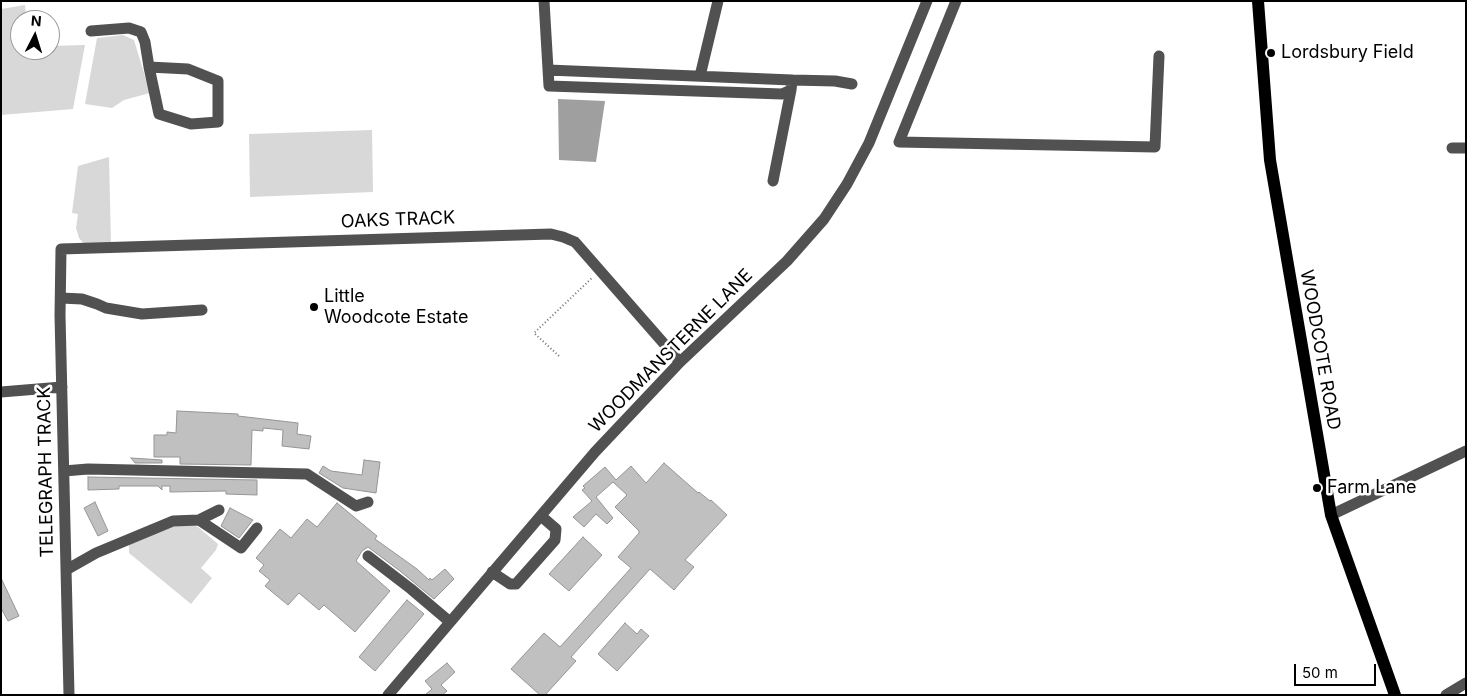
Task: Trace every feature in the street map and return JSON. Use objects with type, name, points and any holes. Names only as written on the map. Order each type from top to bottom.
[{"type":"main road","name":"WOODCOTE ROAD","points":[[1258,1],[1270,160],[1331,515],[1395,695]]},
{"type":"street","points":[[544,1],[549,86],[782,94],[792,85]]},
{"type":"street","points":[[700,76],[718,1]]},
{"type":"street","name":"WOODMANSTERNE LANE","points":[[388,695],[595,452],[680,362],[787,261],[824,219],[847,184],[869,143],[927,1]]},
{"type":"street","points":[[956,1],[899,142],[1155,147],[1159,56]]},
{"type":"street","points":[[91,31],[129,28],[141,32],[144,42],[148,67],[159,114],[191,124],[218,122],[218,80],[188,69],[148,67]]},
{"type":"street","points":[[548,70],[700,76],[792,85],[835,81],[852,84]]},
{"type":"street","points":[[773,181],[792,85]]},
{"type":"street","points":[[1452,148],[1466,148]]},
{"type":"street","name":"OAKS TRACK","points":[[61,249],[551,234],[575,242],[680,362]]},
{"type":"street","name":"TELEGRAPH TRACK","points":[[61,249],[69,695]]},
{"type":"street","points":[[61,298],[82,299],[106,308],[142,314],[202,310]]},
{"type":"street","points":[[1,392],[62,387]]},
{"type":"street","points":[[1331,515],[1466,451]]},
{"type":"street","points":[[64,471],[88,469],[307,474],[356,506],[368,502]]},
{"type":"street","points":[[66,570],[96,553],[172,521],[199,520],[219,510]]},
{"type":"street","points":[[492,572],[510,584],[516,584],[555,540],[556,529],[541,516]]},
{"type":"street","points":[[199,520],[241,548],[257,528]]},
{"type":"street","points":[[368,556],[411,588],[450,622]]},
{"type":"street","points":[[1446,695],[1466,683]]},
{"type":"path","points":[[559,356],[534,333],[600,270]]},
{"type":"shaded area","points":[[25,5],[25,10],[10,10],[10,60],[60,60],[60,46],[85,45],[73,109],[1,115],[1,9]]},
{"type":"shaded area","points":[[123,35],[134,40],[150,93],[124,100],[112,108],[85,104],[97,38]]},
{"type":"shaded area","points":[[558,99],[605,101],[596,162],[559,160]]},
{"type":"shaded area","points":[[372,130],[373,192],[250,197],[249,134]]},
{"type":"shaded area","points":[[109,157],[111,244],[85,245],[79,238],[76,228],[78,214],[72,213],[78,166]]},
{"type":"shaded area","points":[[179,524],[190,524],[198,527],[218,544],[216,550],[201,568],[212,578],[191,604],[129,553],[129,544]]},
{"type":"building","points":[[177,411],[238,414],[238,416],[298,423],[297,434],[311,436],[309,449],[282,446],[283,430],[263,428],[263,431],[252,430],[251,465],[180,464],[180,457],[154,457],[154,435],[167,435],[167,432],[176,433]]},
{"type":"building","points":[[131,458],[162,460],[162,463],[135,463]]},
{"type":"building","points":[[364,460],[380,462],[376,493],[343,488],[319,473],[323,466],[331,471],[362,475]]},
{"type":"building","points":[[664,463],[727,515],[685,560],[694,567],[674,590],[650,569],[571,657],[576,661],[545,695],[540,695],[511,669],[544,633],[560,647],[631,568],[618,557],[639,533],[615,507],[627,495],[613,482],[596,497],[613,518],[607,524],[596,514],[584,527],[573,517],[592,501],[582,490],[585,488],[583,486],[605,467],[616,480],[631,466],[646,483]]},
{"type":"building","points":[[88,477],[257,480],[257,495],[226,494],[226,491],[170,492],[170,486],[162,486],[162,490],[158,486],[119,486],[119,489],[88,490]]},
{"type":"building","points":[[95,502],[108,531],[98,536],[84,508]]},
{"type":"building","points":[[337,503],[377,536],[375,539],[417,569],[429,580],[430,578],[432,580],[445,569],[454,579],[434,599],[368,547],[362,551],[356,561],[390,591],[355,632],[324,605],[319,610],[299,593],[288,605],[265,586],[270,580],[259,571],[264,565],[256,558],[280,529],[291,538],[307,519],[317,527]]},
{"type":"building","points":[[230,508],[253,520],[239,538],[221,526]]},
{"type":"building","points":[[583,537],[602,555],[569,591],[549,574]]},
{"type":"building","points":[[1,578],[19,616],[8,621],[1,608]]},
{"type":"building","points":[[407,600],[424,614],[375,671],[359,657]]},
{"type":"building","points":[[625,623],[637,634],[641,629],[649,636],[617,671],[598,654]]},
{"type":"building","points":[[447,663],[455,672],[441,685],[447,691],[442,695],[425,695],[432,689],[425,681]]},
{"type":"place","name":"Lordsbury Field","points":[[1271,53]]},
{"type":"place","name":"Little Woodcote Estate","points":[[314,307]]},
{"type":"place","name":"Farm Lane","points":[[1317,488]]}]
